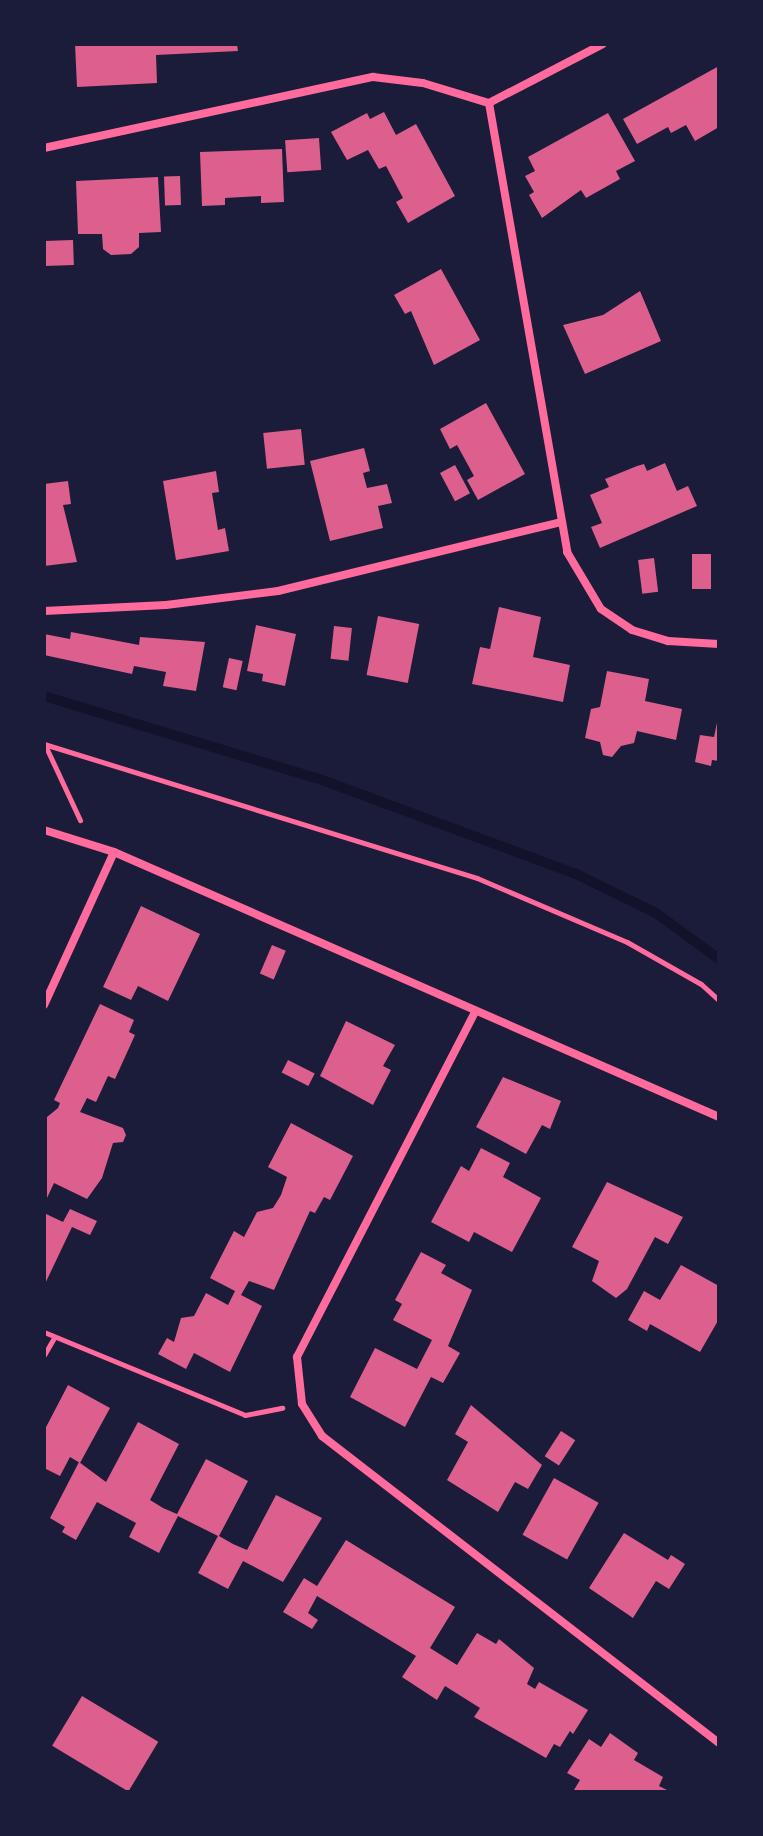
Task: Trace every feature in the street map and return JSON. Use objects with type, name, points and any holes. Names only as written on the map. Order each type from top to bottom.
[{"type":"street","points":[[44,148],[373,77],[423,83],[489,103],[603,44]]},
{"type":"street","points":[[489,103],[558,523],[567,552],[601,609],[632,630],[668,641],[719,644]]},
{"type":"street","points":[[44,611],[166,605],[278,591],[558,523]]},
{"type":"street","points":[[44,830],[114,852],[474,1014],[719,1117]]},
{"type":"street","points":[[44,1005],[114,852]]},
{"type":"street","points":[[474,1014],[297,1357],[302,1404],[322,1436],[719,1743]]},
{"type":"path","points":[[44,744],[91,845]]},
{"type":"path","points":[[44,744],[477,878],[627,942],[701,984],[719,1000]]},
{"type":"path","points":[[44,1332],[245,1415],[302,1404]]},
{"type":"path","points":[[44,1355],[54,1338]]},
{"type":"building","points":[[75,44],[237,44],[238,51],[156,55],[157,83],[77,87]]},
{"type":"building","points":[[719,66],[719,127],[695,141],[686,125],[671,133],[668,127],[637,144],[623,119]]},
{"type":"building","points":[[384,112],[396,135],[416,124],[455,196],[408,223],[396,202],[403,198],[386,166],[379,169],[368,150],[347,160],[331,132],[367,113],[370,119]]},
{"type":"building","points":[[608,113],[635,161],[616,171],[620,179],[586,198],[581,190],[542,218],[529,195],[534,192],[525,176],[535,171],[528,157]]},
{"type":"building","points":[[319,138],[321,170],[287,172],[285,140]]},
{"type":"building","points":[[282,149],[284,202],[261,203],[261,196],[225,198],[225,205],[202,206],[200,152]]},
{"type":"building","points":[[180,176],[181,205],[165,206],[164,177]]},
{"type":"building","points":[[158,177],[161,232],[139,233],[139,247],[131,254],[111,255],[103,249],[102,234],[78,234],[76,181]]},
{"type":"building","points":[[73,240],[74,265],[45,266],[44,241]]},
{"type":"building","points":[[441,269],[480,340],[434,365],[411,311],[405,314],[394,295]]},
{"type":"building","points":[[640,291],[661,341],[585,374],[563,325],[603,315]]},
{"type":"building","points":[[486,403],[525,474],[478,500],[467,480],[474,476],[457,445],[450,449],[440,429]]},
{"type":"building","points":[[301,429],[305,465],[267,469],[263,433]]},
{"type":"building","points":[[364,448],[370,471],[363,473],[367,488],[387,484],[392,503],[378,506],[383,528],[330,541],[310,461]]},
{"type":"building","points":[[665,463],[677,491],[688,486],[697,506],[600,548],[591,527],[602,523],[590,495],[609,487],[605,479],[644,464],[647,471]]},
{"type":"building","points":[[455,465],[470,493],[455,501],[440,473]]},
{"type":"building","points":[[216,471],[219,492],[212,493],[218,530],[225,528],[229,551],[176,560],[163,481]]},
{"type":"building","points":[[68,481],[71,504],[63,505],[77,562],[44,566],[44,484]]},
{"type":"building","points":[[692,554],[711,554],[711,589],[692,589]]},
{"type":"building","points":[[654,558],[658,592],[642,594],[638,560]]},
{"type":"building","points":[[499,607],[541,617],[533,657],[570,665],[563,702],[472,684],[480,647],[490,649]]},
{"type":"building","points":[[378,616],[419,624],[408,683],[367,675]]},
{"type":"building","points":[[256,625],[296,634],[285,686],[262,681],[263,674],[247,671]]},
{"type":"building","points":[[334,626],[352,628],[348,661],[331,659]]},
{"type":"building","points":[[71,632],[139,645],[140,637],[205,642],[196,691],[163,686],[166,672],[134,666],[132,674],[44,655],[44,634],[70,639]]},
{"type":"building","points":[[229,658],[243,661],[236,690],[223,687]]},
{"type":"building","points":[[607,671],[649,679],[645,701],[682,709],[676,740],[637,731],[634,743],[621,746],[612,757],[603,755],[600,742],[585,738],[591,709],[600,707]]},
{"type":"building","points":[[718,718],[719,761],[712,760],[711,766],[695,762],[700,735],[714,737]]},
{"type":"building","points":[[141,906],[200,934],[168,1001],[138,986],[131,1000],[103,987]]},
{"type":"building","points":[[272,945],[286,951],[274,979],[260,974]]},
{"type":"building","points":[[100,1004],[134,1020],[129,1032],[135,1035],[115,1079],[108,1076],[96,1102],[87,1098],[80,1112],[123,1128],[126,1135],[123,1142],[113,1143],[102,1178],[87,1199],[54,1183],[47,1198],[47,1117],[58,1108],[60,1103],[54,1100]]},
{"type":"building","points":[[346,1021],[395,1045],[383,1066],[391,1070],[373,1105],[320,1076]]},
{"type":"building","points":[[288,1060],[315,1074],[308,1086],[282,1072]]},
{"type":"building","points":[[503,1077],[561,1101],[550,1129],[542,1125],[526,1154],[476,1127]]},
{"type":"building","points":[[291,1123],[353,1156],[330,1200],[324,1197],[315,1213],[310,1211],[274,1290],[249,1281],[241,1295],[262,1306],[230,1372],[194,1353],[186,1369],[158,1354],[167,1338],[174,1342],[181,1318],[194,1316],[206,1293],[228,1305],[235,1291],[210,1278],[234,1231],[244,1237],[257,1212],[273,1208],[281,1195],[287,1177],[268,1167]]},
{"type":"building","points":[[481,1148],[510,1163],[503,1177],[541,1198],[512,1252],[474,1232],[469,1242],[431,1222],[461,1166],[469,1171]]},
{"type":"building","points":[[607,1182],[683,1217],[668,1244],[655,1237],[627,1289],[616,1298],[592,1281],[599,1261],[572,1247]]},
{"type":"building","points":[[70,1209],[97,1221],[90,1235],[72,1227],[44,1286],[44,1213],[63,1222]]},
{"type":"building","points":[[421,1252],[446,1265],[441,1273],[472,1290],[448,1346],[460,1353],[443,1383],[431,1377],[405,1427],[350,1397],[375,1348],[417,1369],[432,1340],[393,1320],[402,1304],[395,1300]]},
{"type":"building","points":[[681,1265],[719,1286],[719,1319],[700,1352],[650,1324],[647,1331],[628,1320],[644,1291],[660,1300]]},
{"type":"building","points":[[68,1385],[110,1408],[80,1463],[70,1457],[60,1476],[44,1468],[44,1431]]},
{"type":"building","points":[[471,1405],[542,1465],[528,1489],[515,1482],[498,1512],[447,1480],[468,1442],[455,1434]]},
{"type":"building","points":[[138,1422],[179,1444],[150,1500],[163,1508],[177,1514],[206,1459],[248,1481],[219,1536],[233,1544],[247,1550],[276,1495],[322,1518],[283,1582],[243,1561],[228,1589],[198,1573],[218,1536],[178,1516],[159,1553],[129,1537],[136,1523],[97,1502],[76,1540],[62,1532],[65,1527],[50,1518],[79,1462],[106,1482]]},
{"type":"building","points":[[561,1431],[575,1440],[559,1465],[545,1456]]},
{"type":"building","points":[[554,1478],[599,1503],[567,1560],[522,1535]]},
{"type":"building","points":[[624,1533],[668,1560],[671,1555],[685,1564],[669,1589],[656,1581],[633,1618],[589,1588]]},
{"type":"building","points":[[346,1540],[455,1607],[430,1648],[457,1665],[477,1633],[496,1644],[499,1639],[534,1668],[527,1684],[535,1689],[539,1682],[588,1710],[573,1734],[570,1731],[560,1747],[554,1744],[546,1758],[474,1717],[480,1708],[445,1686],[437,1700],[402,1677],[416,1656],[317,1596],[308,1613],[318,1620],[312,1629],[283,1612],[304,1578],[317,1586]]},
{"type":"building","points":[[82,1696],[158,1742],[128,1792],[52,1746]]},
{"type":"building","points":[[610,1733],[638,1753],[634,1760],[663,1777],[659,1786],[671,1792],[574,1790],[580,1780],[567,1773],[589,1739],[601,1747]]},
{"type":"waterway","points":[[44,696],[322,780],[574,873],[656,913],[719,959]]}]
